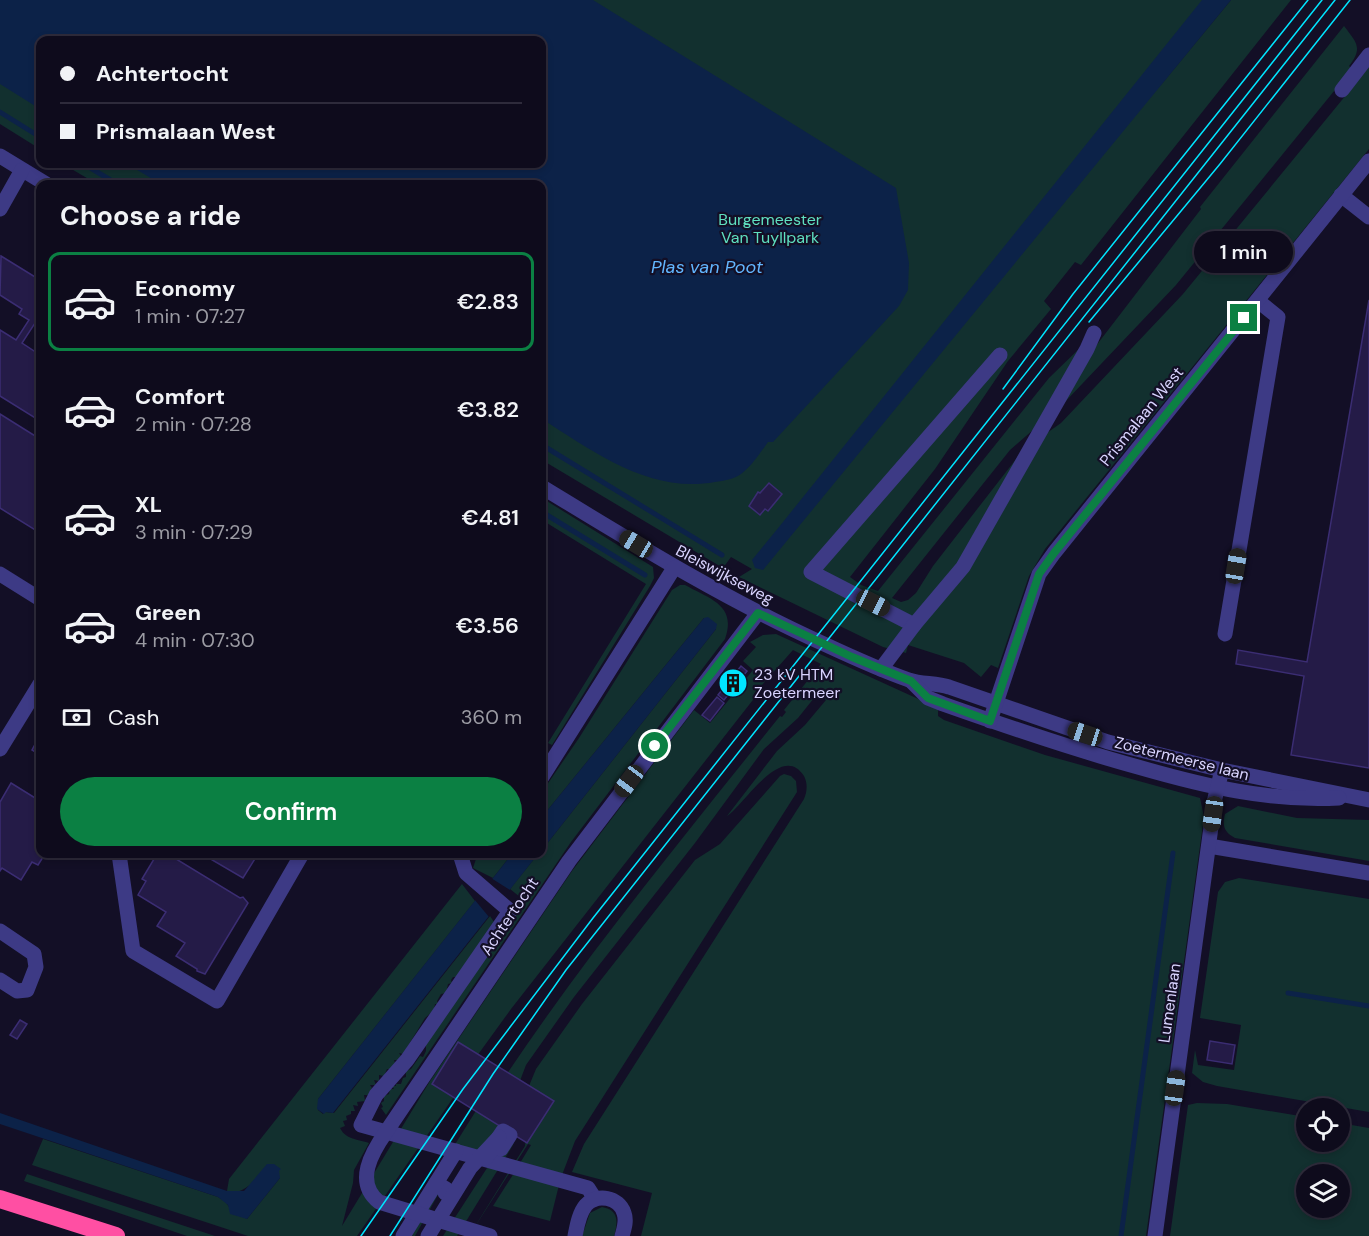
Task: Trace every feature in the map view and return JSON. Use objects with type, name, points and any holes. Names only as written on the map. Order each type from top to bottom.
[{"type":"highway","points":[[0,1199],[116,1236]]},
{"type":"street","points":[[1342,90],[1369,55]]},
{"type":"street","points":[[0,156],[39,180]]},
{"type":"street","name":"Prismalaan West","points":[[990,721],[1039,574],[1369,161]]},
{"type":"street","points":[[0,208],[22,170]]},
{"type":"street","points":[[1341,195],[1369,217]]},
{"type":"street","points":[[1225,634],[1278,316],[1258,301]]},
{"type":"street","points":[[881,669],[914,625],[963,567],[1094,333]]},
{"type":"street","points":[[914,625],[811,572],[1000,355]]},
{"type":"street","name":"Bleiswijkseweg","points":[[546,489],[674,567],[758,613],[866,663]]},
{"type":"street","points":[[546,771],[674,567]]},
{"type":"street","points":[[0,574],[36,596]]},
{"type":"street","name":"Achtertocht","points":[[490,1236],[382,1204],[369,1191],[366,1176],[367,1165],[386,1132],[568,861],[758,613]]},
{"type":"street","name":"Zoetermeerse laan","points":[[866,663],[911,681],[935,682],[1108,742],[1222,770],[1369,800]]},
{"type":"street","name":"Zoetermeerse laan","points":[[911,681],[928,698],[990,721],[1105,758],[1219,788],[1308,800],[1353,798]]},
{"type":"street","points":[[1,747],[36,690]]},
{"type":"street","name":"Lumenlaan","points":[[1155,1236],[1215,798],[1222,770]]},
{"type":"street","points":[[1209,846],[1369,873]]},
{"type":"street","points":[[120,858],[132,951],[217,1001],[293,858]]},
{"type":"street","name":"Achtertocht","points":[[386,1132],[361,1125],[376,1095],[408,1060],[510,911],[466,873],[461,858]]},
{"type":"street","points":[[0,931],[34,954],[36,960],[27,990],[17,991],[0,980]]},
{"type":"street","points":[[437,1226],[470,1168],[503,1131],[510,1135],[501,1149],[495,1145],[482,1164]]},
{"type":"street","points":[[386,1132],[456,1151],[482,1164],[588,1188],[594,1199]]},
{"type":"street","points":[[403,1236],[416,1215],[440,1188],[456,1151]]},
{"type":"street","points":[[574,1236],[584,1208],[594,1199],[608,1199],[620,1205],[625,1216],[622,1236]]},
{"type":"green space","name":"Burgemeester Van Tuyllpark","points":[[0,0],[1223,0],[1160,86],[1231,0],[1291,0],[1081,265],[1075,262],[1044,301],[1051,309],[1008,361],[935,469],[850,577],[861,585],[878,591],[1049,378],[1083,345],[1092,351],[1201,209],[1200,207],[1344,26],[1357,46],[1356,55],[1349,66],[1352,69],[1176,285],[1064,403],[1010,450],[892,598],[901,602],[908,600],[916,593],[933,566],[1023,450],[1061,423],[1183,294],[1369,67],[1369,149],[1045,549],[1029,576],[998,668],[991,665],[981,677],[964,663],[908,645],[906,653],[883,647],[739,577],[752,569],[731,557],[723,568],[546,462],[546,180],[90,180],[70,168],[546,168],[546,36],[36,36],[36,146],[0,124]]},
{"type":"green space","points":[[546,500],[653,567],[654,578],[552,745],[548,743],[646,584],[546,522]]},
{"type":"green space","points":[[685,585],[719,604],[727,618],[728,627],[725,639],[571,842],[386,1115],[381,1108],[384,1096],[389,1094],[390,1089],[394,1089],[392,1086],[401,1084],[403,1078],[406,1077],[406,1071],[411,1069],[420,1056],[423,1057],[426,1044],[525,901],[510,889],[535,858],[546,858],[546,845],[716,629],[704,618],[546,812],[546,786],[672,590]]},
{"type":"green space","points":[[776,634],[938,708],[938,716],[944,720],[1045,755],[1200,798],[1204,817],[1146,1236],[641,1236],[652,1193],[572,1172],[584,1144],[804,799],[807,788],[804,776],[795,767],[785,766],[774,770],[727,816],[777,751],[805,725],[826,700],[818,693],[798,718],[764,749],[695,843],[574,997],[526,1065],[518,1086],[517,1133],[513,1145],[457,1236],[443,1236],[511,1131],[483,1148],[459,1157],[415,1236],[398,1236],[482,1101],[487,1104],[592,955],[780,716],[782,717],[786,712],[784,710],[821,664],[793,650],[754,694],[756,696],[511,1009],[456,1085],[460,1088],[357,1236],[248,1236],[32,1165],[43,1139],[218,1197],[226,1202],[230,1209],[247,1219],[280,1178],[257,1182],[234,1192],[227,1191],[229,1179],[462,884],[475,901],[318,1099],[318,1110],[323,1114],[325,1112],[334,1113],[490,916],[494,922],[456,977],[453,977],[452,983],[448,984],[446,993],[441,994],[437,1001],[438,1004],[435,1004],[434,1010],[425,1018],[403,1054],[399,1053],[401,1056],[398,1060],[394,1060],[395,1063],[391,1069],[387,1069],[384,1076],[379,1075],[379,1081],[374,1080],[376,1085],[370,1085],[372,1088],[368,1095],[364,1095],[365,1101],[357,1102],[358,1106],[353,1105],[355,1111],[351,1111],[351,1114],[346,1116],[347,1120],[343,1121],[345,1126],[340,1128],[346,1135],[369,1143],[354,1170],[342,1226],[430,1081],[572,871],[694,710],[710,723],[753,670],[743,661],[756,647],[750,642],[763,635]]},
{"type":"green space","points":[[784,774],[796,781],[797,792],[575,1141],[562,1175],[520,1163],[531,1145],[528,1144],[469,1236],[525,1146],[529,1086],[536,1069],[582,1004],[695,860],[720,844]]},
{"type":"green space","points":[[1238,806],[1297,818],[1369,820],[1369,861],[1235,838],[1226,831],[1224,822],[1225,814]]},
{"type":"green space","points":[[509,858],[493,878],[473,868],[476,859]]},
{"type":"green space","points":[[1239,878],[1369,899],[1369,1112],[1350,1109],[1350,1098],[1296,1100],[1217,1086],[1203,1082],[1192,1073],[1195,1050],[1198,1065],[1234,1070],[1241,1025],[1200,1018],[1218,892],[1225,882]]},
{"type":"green space","points":[[1227,1104],[1296,1115],[1296,1152],[1350,1152],[1350,1125],[1369,1128],[1369,1236],[1170,1236],[1188,1105]]},
{"type":"green space","points":[[514,1173],[559,1185],[550,1221],[493,1206]]},
{"type":"green space","points":[[27,1174],[215,1236],[187,1236],[24,1181]]},
{"type":"green space","points":[[602,1207],[612,1211],[616,1217],[614,1236],[582,1236],[590,1213]]},
{"type":"water","name":"Plas van Poot","points":[[0,0],[593,0],[896,188],[909,263],[908,290],[899,306],[773,442],[768,442],[741,474],[715,482],[691,484],[668,482],[645,476],[602,457],[546,422],[546,180],[154,180],[134,168],[546,168],[546,36],[36,36],[36,106],[0,84]]},
{"type":"water","points":[[1202,0],[1231,0],[763,570],[755,568],[752,560]]},
{"type":"water","points":[[708,617],[717,624],[716,629],[546,845],[546,812],[704,618]]},
{"type":"water","points":[[509,858],[535,858],[333,1113],[324,1114],[317,1109],[318,1099]]},
{"type":"water","points":[[0,1113],[227,1191],[244,1191],[267,1164],[274,1164],[281,1169],[280,1178],[247,1219],[230,1214],[228,1205],[218,1197],[0,1124]]},
{"type":"pier","points":[[491,878],[510,890],[489,917],[474,899]]},
{"type":"building","points":[[1,256],[36,278],[36,324],[22,343],[36,352],[36,418],[0,396],[0,330],[16,340],[29,320],[19,314],[22,309],[0,295]]},
{"type":"building","points":[[1369,300],[1369,768],[1291,755],[1304,676],[1236,664],[1238,650],[1307,662]]},
{"type":"building","points":[[0,414],[36,436],[36,530],[0,508]]},
{"type":"building","points":[[769,483],[782,494],[768,511],[765,509],[760,515],[749,506],[758,492],[760,493]]},
{"type":"building","name":"23 kV HTM Zoetermeer","points":[[741,666],[747,671],[724,700],[718,695]]},
{"type":"building","points":[[717,697],[724,703],[710,721],[702,715]]},
{"type":"building","points":[[11,783],[36,799],[36,858],[42,858],[38,865],[32,862],[21,880],[2,868],[0,871],[0,802]]},
{"type":"building","points":[[155,858],[175,858],[240,898],[243,897],[248,903],[205,974],[176,956],[185,943],[157,926],[166,912],[138,895],[146,881],[142,879]]},
{"type":"building","points":[[209,858],[256,858],[243,878]]},
{"type":"building","points":[[20,1020],[27,1024],[17,1039],[10,1035]]},
{"type":"building","points":[[1210,1041],[1235,1045],[1232,1064],[1207,1060]]},
{"type":"building","points":[[458,1042],[554,1101],[527,1143],[432,1084]]},
{"type":"waterway","points":[[0,112],[36,134]]},
{"type":"waterway","points":[[91,168],[110,180]]},
{"type":"waterway","points":[[546,447],[722,555]]},
{"type":"waterway","points":[[546,514],[645,575]]},
{"type":"waterway","points":[[1121,1236],[1173,853]]},
{"type":"waterway","points":[[1288,993],[1369,1006]]},
{"type":"tram line","points":[[1003,389],[1073,294],[1308,0]]},
{"type":"tram line","points":[[361,1236],[463,1089],[593,918],[1322,0]]},
{"type":"tram line","points":[[390,1236],[493,1074],[566,970],[1335,0]]},
{"type":"tram line","points":[[1089,322],[1220,164],[1350,0]]},
{"type":"place","name":"23 kV HTM Zoetermeer","points":[[733,683]]},
{"type":"route","points":[[655,746],[758,613],[852,657],[911,681],[928,698],[990,721],[1039,574],[1244,318]]}]
